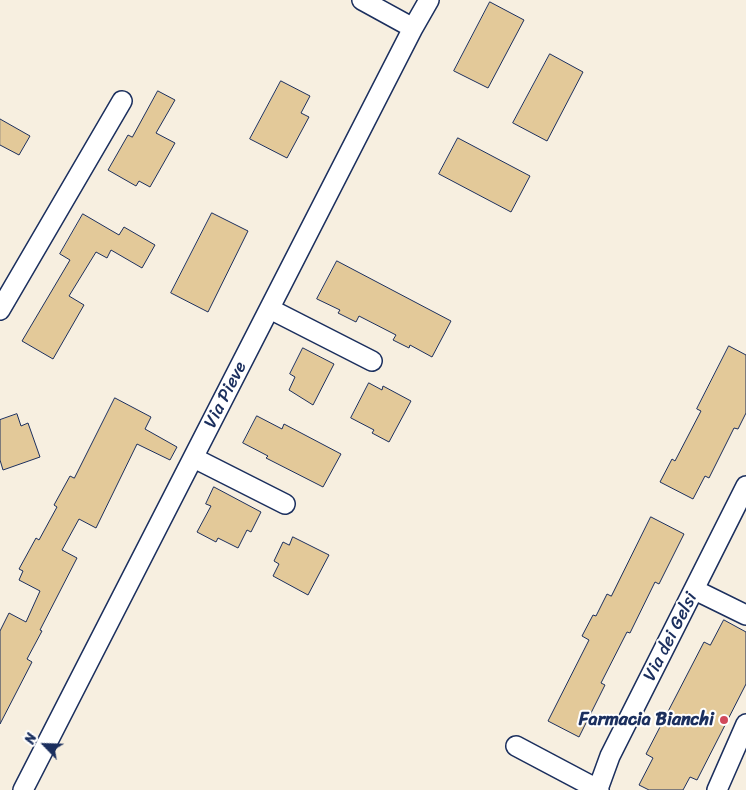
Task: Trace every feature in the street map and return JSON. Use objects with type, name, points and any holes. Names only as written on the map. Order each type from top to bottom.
[{"type":"street","points":[[362,0],[413,28]]},
{"type":"street","name":"Via Pieve","points":[[23,790],[429,0]]},
{"type":"street","points":[[0,310],[122,101]]},
{"type":"street","points":[[270,309],[372,361]]},
{"type":"street","points":[[194,458],[285,504]]},
{"type":"street","name":"Via dei Gelsi","points":[[599,790],[610,756],[746,486]]},
{"type":"street","points":[[695,590],[746,616]]},
{"type":"street","points":[[716,790],[746,724]]},
{"type":"street","points":[[516,746],[599,790]]},
{"type":"building","points":[[490,2],[524,20],[488,88],[454,71]]},
{"type":"building","points":[[550,54],[583,72],[547,141],[513,123]]},
{"type":"building","points":[[281,81],[310,96],[301,113],[309,117],[287,158],[250,139]]},
{"type":"building","points":[[158,91],[175,100],[156,133],[175,143],[150,187],[139,181],[136,186],[108,170],[128,135],[132,137]]},
{"type":"building","points":[[0,119],[30,136],[19,155],[0,145]]},
{"type":"building","points":[[458,138],[530,176],[511,212],[439,174]]},
{"type":"building","points":[[212,213],[248,231],[208,312],[171,293]]},
{"type":"building","points":[[83,214],[119,235],[124,227],[155,245],[142,268],[111,250],[107,258],[96,252],[69,296],[84,305],[53,359],[22,341],[70,260],[60,254]]},
{"type":"building","points":[[337,261],[451,321],[432,357],[410,345],[409,348],[393,340],[396,335],[359,316],[356,322],[338,313],[340,310],[317,299]]},
{"type":"building","points":[[729,346],[746,355],[746,413],[738,429],[734,428],[709,478],[705,476],[693,499],[660,482],[672,459],[675,461],[701,411],[697,409]]},
{"type":"building","points":[[303,348],[334,364],[313,405],[289,390],[295,377],[290,374]]},
{"type":"building","points":[[369,383],[382,390],[383,386],[411,401],[389,442],[372,433],[374,430],[351,418]]},
{"type":"building","points":[[115,398],[151,417],[145,429],[177,447],[170,460],[137,444],[96,528],[79,519],[62,550],[77,558],[40,630],[42,631],[27,659],[32,662],[0,724],[0,631],[9,613],[26,622],[40,591],[19,580],[23,571],[19,569],[36,538],[39,540],[57,507],[54,505],[70,476],[74,478]]},
{"type":"building","points":[[17,414],[21,426],[28,423],[40,457],[3,470],[0,460],[0,420]]},
{"type":"building","points":[[257,416],[282,429],[284,424],[341,454],[323,487],[266,458],[268,456],[243,443]]},
{"type":"building","points":[[214,487],[261,512],[251,532],[247,530],[238,548],[218,538],[216,542],[197,532],[211,506],[206,504]]},
{"type":"building","points":[[651,517],[684,534],[659,584],[655,582],[630,633],[627,632],[601,683],[605,685],[579,737],[548,721],[589,640],[582,636],[593,615],[596,616],[607,594],[611,596]]},
{"type":"building","points":[[293,537],[329,555],[308,595],[273,576],[279,564],[274,561],[283,542],[289,545]]},
{"type":"building","points":[[724,620],[746,632],[746,684],[697,780],[690,777],[683,790],[649,790],[639,785],[653,758],[646,754],[704,642],[710,645]]},
{"type":"place","name":"Farmacia Bianchi","points":[[724,720]]}]
